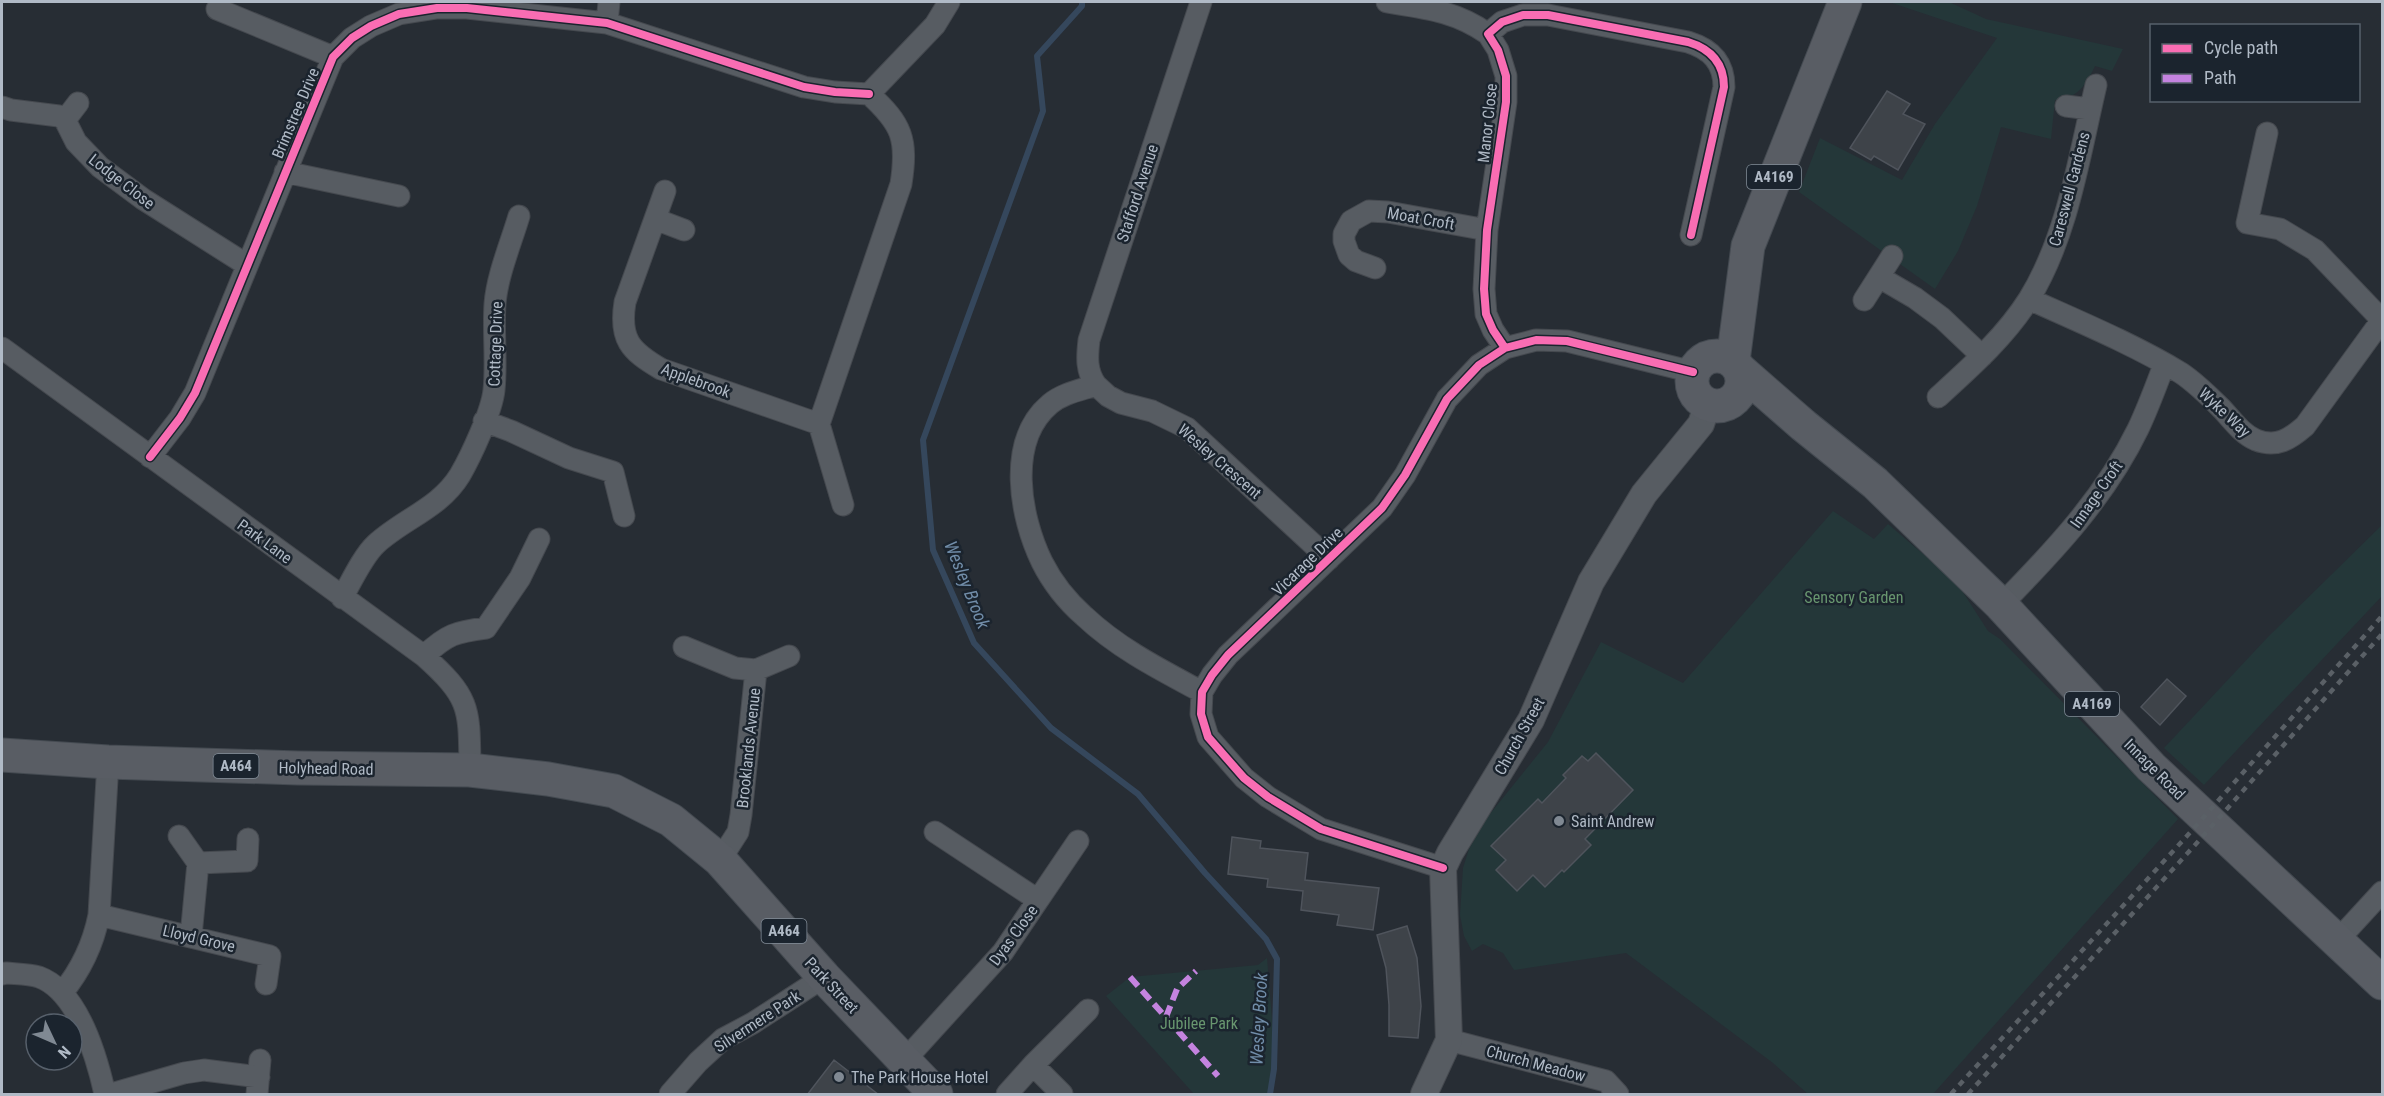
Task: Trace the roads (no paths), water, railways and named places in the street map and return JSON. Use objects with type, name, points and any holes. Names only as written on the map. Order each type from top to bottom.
[{"type":"main road","name":"A4169","points":[[1693,372],[1692,385],[1696,395],[1728,383],[1748,246],[1845,2]]},
{"type":"main road","name":"Innage Road","points":[[1728,383],[1803,425],[1875,483],[2001,605],[2151,767],[2382,983]]},
{"type":"main road","name":"Holyhead Road","points":[[2,755],[108,762],[298,768],[470,770],[548,779],[614,791]]},
{"type":"main road","name":"Park Street","points":[[614,791],[671,820],[720,860],[824,977],[936,1095]]},
{"type":"street","points":[[843,505],[819,424],[901,183],[905,158],[902,133],[887,110],[869,94],[935,25],[949,2]]},
{"type":"street","name":"Stafford Avenue","points":[[1096,386],[1089,375],[1087,356],[1089,340],[1201,2]]},
{"type":"street","points":[[1387,2],[1448,12],[1472,22],[1488,34],[1502,22],[1523,15],[1548,15],[1688,42],[1701,46],[1713,55],[1724,75],[1724,87],[1692,235]]},
{"type":"street","name":"Brimstree Drive","points":[[217,9],[333,57]]},
{"type":"street","name":"Brimstree Drive","points":[[150,457],[180,418],[195,393],[333,57],[352,38],[371,26],[399,15],[437,9],[608,12],[804,87],[869,94]]},
{"type":"street","name":"Manor Close","points":[[1488,34],[1498,50],[1506,76],[1506,102],[1487,230],[1484,289],[1486,314],[1505,348]]},
{"type":"street","name":"Careswell Gardens","points":[[1938,397],[1982,356],[2006,330],[2029,299],[2057,242],[2096,85]]},
{"type":"street","points":[[2,106],[11,110],[59,116],[65,120],[78,103]]},
{"type":"street","points":[[2066,106],[2090,109]]},
{"type":"street","name":"Lodge Close","points":[[65,120],[76,142],[100,167],[143,199],[247,265]]},
{"type":"street","points":[[2267,134],[2247,223],[2280,229],[2315,250],[2382,320]]},
{"type":"street","name":"Brimstree Drive","points":[[285,172],[399,196]]},
{"type":"street","name":"Applebrook","points":[[665,191],[625,302],[622,321],[624,334],[631,347],[645,360],[661,369],[819,424]]},
{"type":"street","name":"Moat Croft","points":[[1375,268],[1356,261],[1349,255],[1344,241],[1344,234],[1351,221],[1369,211],[1388,212],[1487,230]]},
{"type":"street","name":"Cottage Drive","points":[[342,597],[374,546],[446,494],[459,476],[494,394],[495,303],[499,277],[508,256],[519,216]]},
{"type":"street","points":[[655,219],[684,230]]},
{"type":"street","points":[[1864,300],[1892,256]]},
{"type":"street","points":[[1879,277],[1915,298],[1942,318],[1982,356]]},
{"type":"street","name":"Wyke Way","points":[[2029,299],[2098,330],[2181,374],[2199,387],[2255,440],[2273,444],[2288,440],[2305,426],[2382,320]]},
{"type":"street","name":"Vicarage Drive","points":[[1202,692],[1228,655],[1382,508],[1405,475],[1447,399],[1479,365],[1505,348],[1536,340],[1566,341],[1693,372]]},
{"type":"street","name":"Park Lane","points":[[2,348],[424,656],[448,677],[461,696],[466,709],[469,725],[470,770]]},
{"type":"street","name":"Innage Croft","points":[[2001,605],[2062,542],[2098,495],[2138,429],[2164,365]]},
{"type":"street","name":"Church Street","points":[[1424,1095],[1449,1040],[1443,868],[1531,720],[1591,582],[1644,494],[1701,424],[1706,410],[1728,383]]},
{"type":"street","points":[[1096,386],[1064,396],[1050,404],[1035,420],[1024,450],[1022,483],[1032,540],[1043,564],[1059,588],[1082,615],[1108,637],[1139,658],[1202,692],[1201,714],[1208,737],[1244,778],[1268,797],[1321,829],[1443,868]]},
{"type":"street","name":"Wesley Crescent","points":[[1096,386],[1121,403],[1152,411],[1187,428],[1329,559]]},
{"type":"street","points":[[484,422],[511,431],[569,458],[614,472],[624,516]]},
{"type":"street","points":[[424,656],[451,634],[494,630],[539,539]]},
{"type":"street","name":"Brooklands Avenue","points":[[684,647],[735,668],[756,670],[738,832],[720,860]]},
{"type":"street","points":[[756,670],[789,656]]},
{"type":"street","points":[[62,993],[73,980],[94,940],[99,915],[108,762]]},
{"type":"street","name":"Dyas Close","points":[[904,1061],[1003,952],[1038,900],[935,832]]},
{"type":"street","points":[[179,836],[198,863],[191,936]]},
{"type":"street","points":[[198,863],[247,861],[248,839]]},
{"type":"street","points":[[1038,900],[1078,841]]},
{"type":"street","points":[[2337,941],[2382,896]]},
{"type":"street","name":"Lloyd Grove","points":[[99,915],[270,956],[266,984]]},
{"type":"street","points":[[2,974],[40,977],[70,1002],[84,1028],[105,1095]]},
{"type":"street","name":"Silvermere Park","points":[[670,1095],[698,1062],[723,1039],[753,1023],[824,977]]},
{"type":"street","points":[[1007,1095],[1033,1065],[1088,1010]]},
{"type":"street","name":"Church Meadow","points":[[1449,1040],[1606,1081],[1618,1095]]},
{"type":"street","points":[[1033,1065],[1062,1095]]},
{"type":"street","points":[[111,1095],[184,1073],[204,1070],[259,1077]]},
{"type":"waterway","name":"Wesley Brook","points":[[1082,2],[1082,6],[1037,56],[1043,111],[923,440],[933,550],[974,643],[1051,728],[1138,794],[1205,873],[1266,939],[1277,959],[1274,1069],[1270,1094]]},
{"type":"railway","points":[[1951,1094],[2186,837],[2382,616]]},
{"type":"railway","points":[[1968,1094],[2195,845],[2382,634]]},
{"type":"place","name":"Saint Andrew","points":[[1559,821]]},
{"type":"place","name":"The Park House Hotel","points":[[839,1077]]},
{"type":"park label","name":"Sensory Garden","points":[[1854,597]]},
{"type":"park label","name":"Jubilee Park","points":[[1199,1023]]}]
